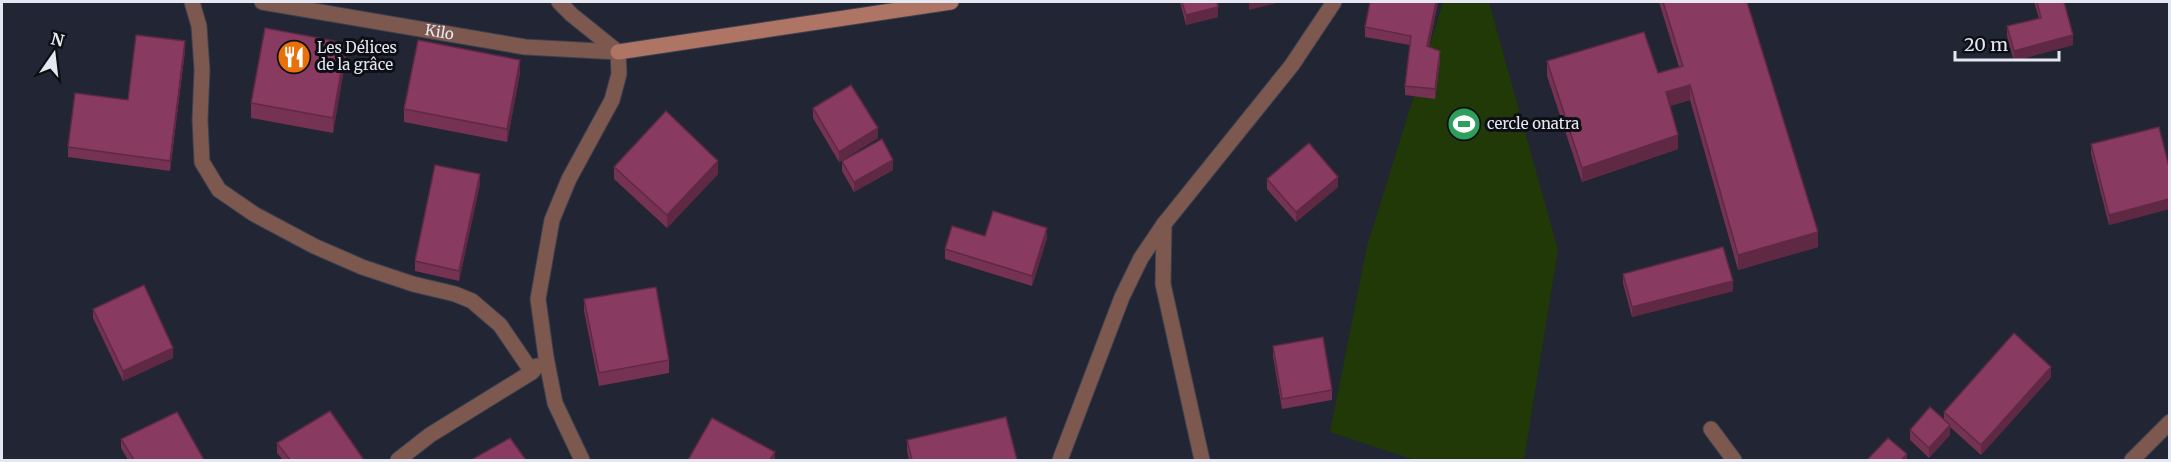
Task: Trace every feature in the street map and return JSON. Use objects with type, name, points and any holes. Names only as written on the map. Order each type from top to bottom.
[{"type":"street","points":[[192,2],[199,26],[202,70],[200,120],[202,162],[219,190],[254,214],[314,246],[362,267],[472,301],[500,325],[532,372]]},
{"type":"street","name":"Kilo","points":[[262,2],[525,47],[618,52]]},
{"type":"street","points":[[559,2],[618,52],[951,2]]},
{"type":"street","points":[[1060,460],[1122,297],[1141,258],[1164,224],[1292,65],[1334,2]]},
{"type":"street","points":[[582,460],[555,403],[538,298],[552,220],[569,179],[612,100],[619,74],[618,52]]},
{"type":"street","points":[[1164,224],[1163,284],[1202,460]]},
{"type":"street","points":[[398,460],[430,435],[532,372],[546,357]]},
{"type":"street","points":[[2132,460],[2169,422]]},
{"type":"street","points":[[1711,429],[1734,460]]},
{"type":"green space","name":"cercle onatra","points":[[1443,2],[1489,2],[1558,250],[1524,460],[1415,460],[1330,432],[1367,246]]},
{"type":"building","points":[[1182,2],[1217,2],[1218,7],[1186,15]]},
{"type":"building","points":[[1370,2],[1436,2],[1427,46],[1440,51],[1435,89],[1405,86],[1411,36],[1365,27]]},
{"type":"building","points":[[1663,2],[1747,2],[1818,232],[1738,255],[1690,85],[1666,92],[1678,135],[1582,168],[1547,61],[1644,32],[1658,73],[1683,66]]},
{"type":"building","points":[[2037,2],[2064,2],[2073,35],[2014,51],[2007,26],[2041,18]]},
{"type":"building","points":[[265,28],[346,43],[333,118],[251,103]]},
{"type":"building","points":[[136,35],[185,41],[170,161],[68,147],[75,93],[128,100]]},
{"type":"building","points":[[418,40],[520,60],[507,129],[404,109]]},
{"type":"building","points":[[851,85],[878,128],[839,152],[813,108]]},
{"type":"building","points":[[666,111],[718,161],[667,215],[614,167]]},
{"type":"building","points":[[2159,127],[2169,167],[2169,199],[2109,215],[2091,144]]},
{"type":"building","points":[[882,139],[893,160],[854,182],[842,161]]},
{"type":"building","points":[[1309,143],[1338,177],[1296,212],[1267,179]]},
{"type":"building","points":[[435,165],[480,174],[459,271],[415,261]]},
{"type":"building","points":[[993,211],[1047,228],[1032,276],[945,249],[952,226],[985,236]]},
{"type":"building","points":[[1723,247],[1733,281],[1632,307],[1623,274]]},
{"type":"building","points":[[144,285],[173,348],[123,371],[93,309]]},
{"type":"building","points":[[656,287],[669,360],[599,373],[584,299]]},
{"type":"building","points":[[2014,333],[2051,367],[1981,445],[1944,412]]},
{"type":"building","points":[[1323,337],[1332,390],[1282,399],[1273,346]]},
{"type":"building","points":[[1930,407],[1950,425],[1929,448],[1910,430]]},
{"type":"building","points":[[330,411],[364,460],[290,460],[277,443]]},
{"type":"building","points":[[177,412],[204,460],[134,460],[121,439]]},
{"type":"building","points":[[1006,417],[1017,460],[912,460],[907,440]]},
{"type":"building","points":[[712,418],[775,452],[770,460],[688,460]]},
{"type":"building","points":[[510,438],[526,460],[471,460]]},
{"type":"building","points":[[1888,438],[1907,454],[1901,460],[1867,460]]},
{"type":"place","name":"Les Délices de la grâce","points":[[294,57]]},
{"type":"place","name":"cercle onatra","points":[[1464,124]]}]
